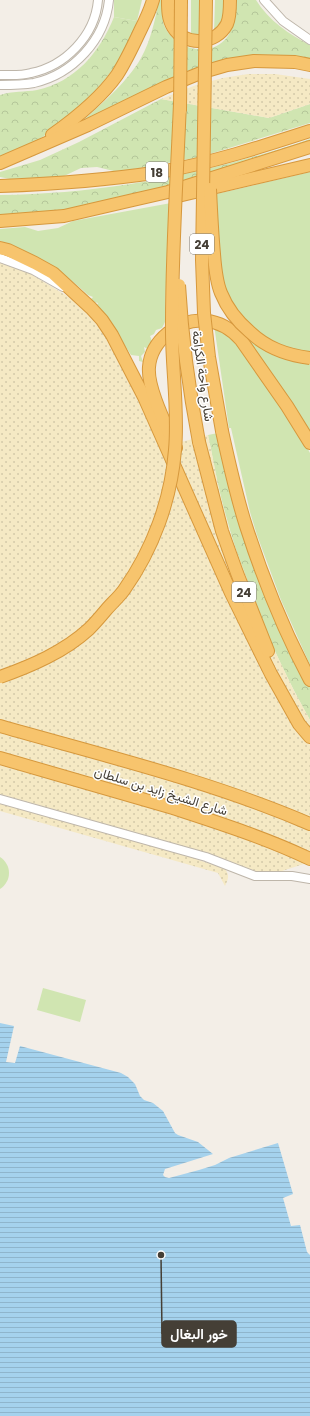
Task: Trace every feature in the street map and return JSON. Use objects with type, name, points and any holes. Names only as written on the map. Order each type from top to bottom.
[{"type":"highway","points":[[141,29],[147,0]]},
{"type":"highway","points":[[25,152],[68,124],[103,93],[127,58],[149,15],[153,0]]},
{"type":"highway","points":[[168,0],[168,13],[173,27],[183,37],[197,41],[211,39],[223,30],[229,18],[230,0]]},
{"type":"highway","name":"شارع واحة الكرامة","points":[[181,0],[179,247],[180,294],[188,380],[199,442],[222,531],[270,655],[310,734]]},
{"type":"highway","name":"شارع واحة الكرامة","points":[[206,0],[202,260],[204,313],[209,357],[222,431],[245,524],[260,568],[292,646],[310,680]]},
{"type":"highway","points":[[205,56],[212,233],[215,272],[220,292],[229,309],[240,323],[258,339],[278,351],[294,356],[310,358]]},
{"type":"highway","points":[[0,163],[88,125],[166,87],[196,75],[228,65],[254,61],[273,61],[310,65]]},
{"type":"highway","points":[[0,677],[23,669],[48,656],[69,644],[89,629],[123,590],[131,578],[148,548],[165,506],[172,479],[175,449],[172,256],[180,103]]},
{"type":"highway","name":"18","points":[[0,186],[93,181],[162,171],[221,158],[310,131]]},
{"type":"highway","name":"18","points":[[0,221],[64,216],[168,192],[310,147]]},
{"type":"highway","points":[[133,200],[148,202],[162,200],[310,165]]},
{"type":"highway","points":[[0,248],[8,250],[53,273],[102,320],[116,342],[144,397],[231,593],[299,724],[310,737]]},
{"type":"highway","points":[[200,522],[196,500],[155,397],[149,378],[149,367],[154,350],[160,340],[173,329],[190,321],[202,320],[219,323],[232,331],[241,340],[284,401],[310,443]]},
{"type":"highway","name":"شارع الشيخ زايد بن سلطان","points":[[0,726],[216,788],[269,807],[310,824]]},
{"type":"highway","name":"شارع الشيخ زايد بن سلطان","points":[[0,758],[208,819],[272,842],[310,859]]},
{"type":"street","points":[[0,75],[30,74],[42,70],[65,58],[75,49],[90,28],[98,0]]},
{"type":"street","points":[[0,85],[34,83],[58,74],[76,62],[90,47],[96,37],[105,17],[108,0]]},
{"type":"street","points":[[264,0],[283,21],[310,40]]},
{"type":"street","points":[[0,89],[11,85]]},
{"type":"street","points":[[0,258],[33,270],[77,295]]},
{"type":"street","points":[[0,799],[206,857],[255,876],[292,876],[310,879]]},
{"type":"green space","points":[[114,0],[142,0],[137,21],[114,17]]},
{"type":"green space","points":[[159,0],[163,0],[163,22],[169,33],[184,45],[203,49],[212,48],[221,43],[228,36],[235,14],[235,0],[256,0],[267,14],[280,26],[295,37],[310,45],[310,62],[254,58],[78,125],[112,94],[141,58],[150,37]]},
{"type":"green space","points":[[191,0],[202,0],[202,41],[191,39]]},
{"type":"green space","points":[[215,0],[225,0],[223,22],[214,32]]},
{"type":"green space","points":[[114,17],[137,21],[129,44],[119,61],[106,78],[91,96],[56,127],[38,140],[19,150],[0,157],[0,95],[37,90],[51,86],[74,73],[94,53]]},
{"type":"green space","points":[[161,99],[269,118],[310,104],[310,123],[200,157],[118,172],[97,167],[81,168],[62,177],[10,179],[0,177],[0,172],[40,160],[79,142]]},
{"type":"green space","points":[[310,139],[310,146],[224,174],[92,206],[0,216],[0,195],[79,191],[157,179],[235,162]]},
{"type":"green space","points":[[310,172],[310,353],[294,350],[278,344],[264,336],[241,314],[232,301],[220,270],[216,194]]},
{"type":"green space","points":[[171,203],[165,322],[162,328],[156,330],[154,334],[150,336],[151,341],[148,349],[144,347],[145,352],[141,356],[143,362],[139,361],[139,356],[131,355],[97,305],[98,303],[91,299],[93,297],[88,295],[68,278],[36,257],[0,241],[0,229],[25,227],[38,231],[58,228],[73,221]]},
{"type":"green space","points":[[214,325],[231,334],[302,438],[310,453],[310,665],[281,600],[250,512],[231,428],[229,428]]},
{"type":"green space","points":[[244,336],[265,350],[310,364],[310,434]]},
{"type":"green space","points":[[223,432],[243,523],[297,665],[310,687],[310,720],[270,641],[238,557],[220,493],[208,435]]},
{"type":"green space","points":[[0,857],[7,864],[9,873],[7,882],[0,889]]},
{"type":"green space","points":[[43,988],[86,1000],[80,1022],[37,1010]]},
{"type":"sand","points":[[248,74],[275,74],[310,79],[310,104],[269,118],[161,99],[196,85],[223,78]]},
{"type":"sand","points":[[0,263],[29,273],[67,296],[82,308],[103,332],[162,447],[208,435],[221,499],[232,539],[272,645],[310,720],[310,862],[282,871],[257,872],[211,854],[0,794]]},
{"type":"sand","points":[[0,802],[158,846],[225,869],[228,875],[227,882],[225,886],[218,873],[0,811]]},
{"type":"water","points":[[0,1023],[14,1026],[6,1062],[15,1063],[20,1046],[121,1073],[135,1084],[140,1096],[144,1100],[153,1103],[163,1111],[175,1133],[198,1142],[213,1154],[165,1169],[163,1175],[165,1177],[169,1178],[199,1170],[215,1165],[229,1158],[278,1143],[293,1194],[283,1198],[291,1226],[300,1225],[307,1252],[310,1255],[310,1416],[0,1416]]},
{"type":"place","name":"خور البغال","points":[[161,1255]]}]
